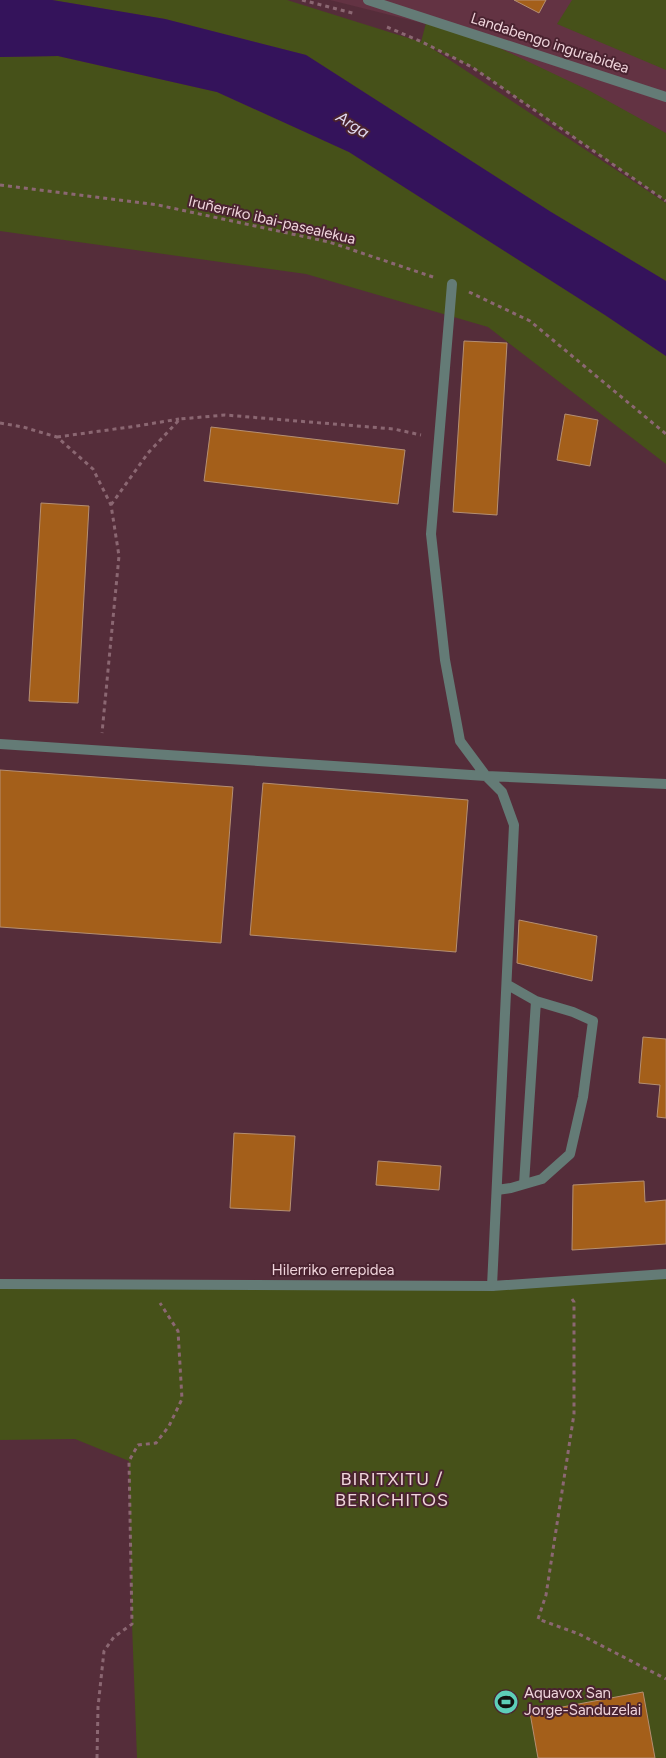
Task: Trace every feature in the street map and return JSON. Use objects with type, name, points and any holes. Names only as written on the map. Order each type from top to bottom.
[{"type":"street","name":"Landabengo ingurabidea","points":[[368,0],[666,97]]},
{"type":"street","points":[[452,284],[431,534],[445,660],[460,741],[486,776],[502,792],[514,825],[508,985],[492,1286]]},
{"type":"street","points":[[0,744],[486,776],[666,784]]},
{"type":"street","points":[[497,1190],[542,1179],[570,1154],[583,1097],[593,1021],[573,1012],[536,1001],[508,985]]},
{"type":"street","points":[[524,1184],[536,1001]]},
{"type":"street","name":"Hilerriko errepidea","points":[[0,1284],[492,1286],[666,1274]]},
{"type":"path","points":[[302,0],[352,12],[360,16]]},
{"type":"path","points":[[387,27],[472,67],[666,200]]},
{"type":"path","name":"Iruñerriko ibai-pasealekua","points":[[0,184],[158,205],[329,242],[452,284],[530,321],[666,434]]},
{"type":"path","points":[[0,423],[57,437],[180,419],[225,415],[394,429],[439,440]]},
{"type":"path","points":[[112,505],[148,453],[180,419]]},
{"type":"path","points":[[57,437],[93,469],[112,505],[119,556],[101,750]]},
{"type":"path","points":[[562,1281],[574,1302],[574,1414],[546,1595],[538,1619],[579,1634],[666,1679]]},
{"type":"path","points":[[97,1758],[98,1707],[104,1650],[114,1638],[132,1624],[129,1461],[138,1445],[156,1443],[169,1426],[182,1399],[178,1331],[162,1308],[152,1284]]},
{"type":"shaded area","points":[[330,0],[666,0],[666,144],[426,24]]},
{"type":"green space","points":[[52,0],[287,0],[421,42],[427,19],[462,30],[590,91],[666,133],[666,201],[472,67],[427,45],[666,203],[666,281],[551,212],[306,55],[165,19]]},
{"type":"green space","points":[[572,0],[666,0],[666,70],[557,24]]},
{"type":"green space","points":[[58,56],[217,92],[349,152],[605,315],[666,356],[666,464],[488,327],[306,274],[0,231],[0,57]]},
{"type":"green space","points":[[666,1274],[666,1758],[655,1758],[643,1692],[530,1713],[538,1758],[137,1758],[129,1461],[75,1439],[0,1440],[0,1284],[492,1286]]},
{"type":"water","name":"Arga","points":[[0,0],[52,0],[165,19],[306,55],[551,212],[666,281],[666,356],[349,152],[217,92],[58,56],[0,57]]},
{"type":"building","points":[[514,0],[546,0],[539,13]]},
{"type":"building","points":[[464,341],[507,343],[497,515],[453,512]]},
{"type":"building","points":[[565,414],[598,420],[590,466],[557,460]]},
{"type":"building","points":[[211,427],[405,450],[398,504],[204,481]]},
{"type":"building","points":[[41,503],[89,506],[78,703],[29,701]]},
{"type":"building","points":[[0,770],[233,787],[221,943],[0,927]]},
{"type":"building","points":[[263,783],[468,800],[456,952],[250,935]]},
{"type":"building","points":[[519,920],[597,936],[592,981],[517,963]]},
{"type":"building","points":[[643,1037],[666,1039],[666,1118],[657,1117],[660,1085],[639,1083]]},
{"type":"building","points":[[234,1133],[295,1136],[290,1211],[230,1208]]},
{"type":"building","points":[[378,1161],[441,1166],[439,1190],[376,1185]]},
{"type":"building","points":[[644,1181],[645,1202],[666,1200],[666,1244],[572,1250],[573,1185]]},
{"type":"building","points":[[643,1692],[655,1758],[538,1758],[530,1713]]},
{"type":"place","name":"Aquavox San Jorge-Sanduzelai","points":[[506,1702]]},
{"type":"district","name":"BIRITXITU / BERICHITOS","points":[[392,1489]]}]
